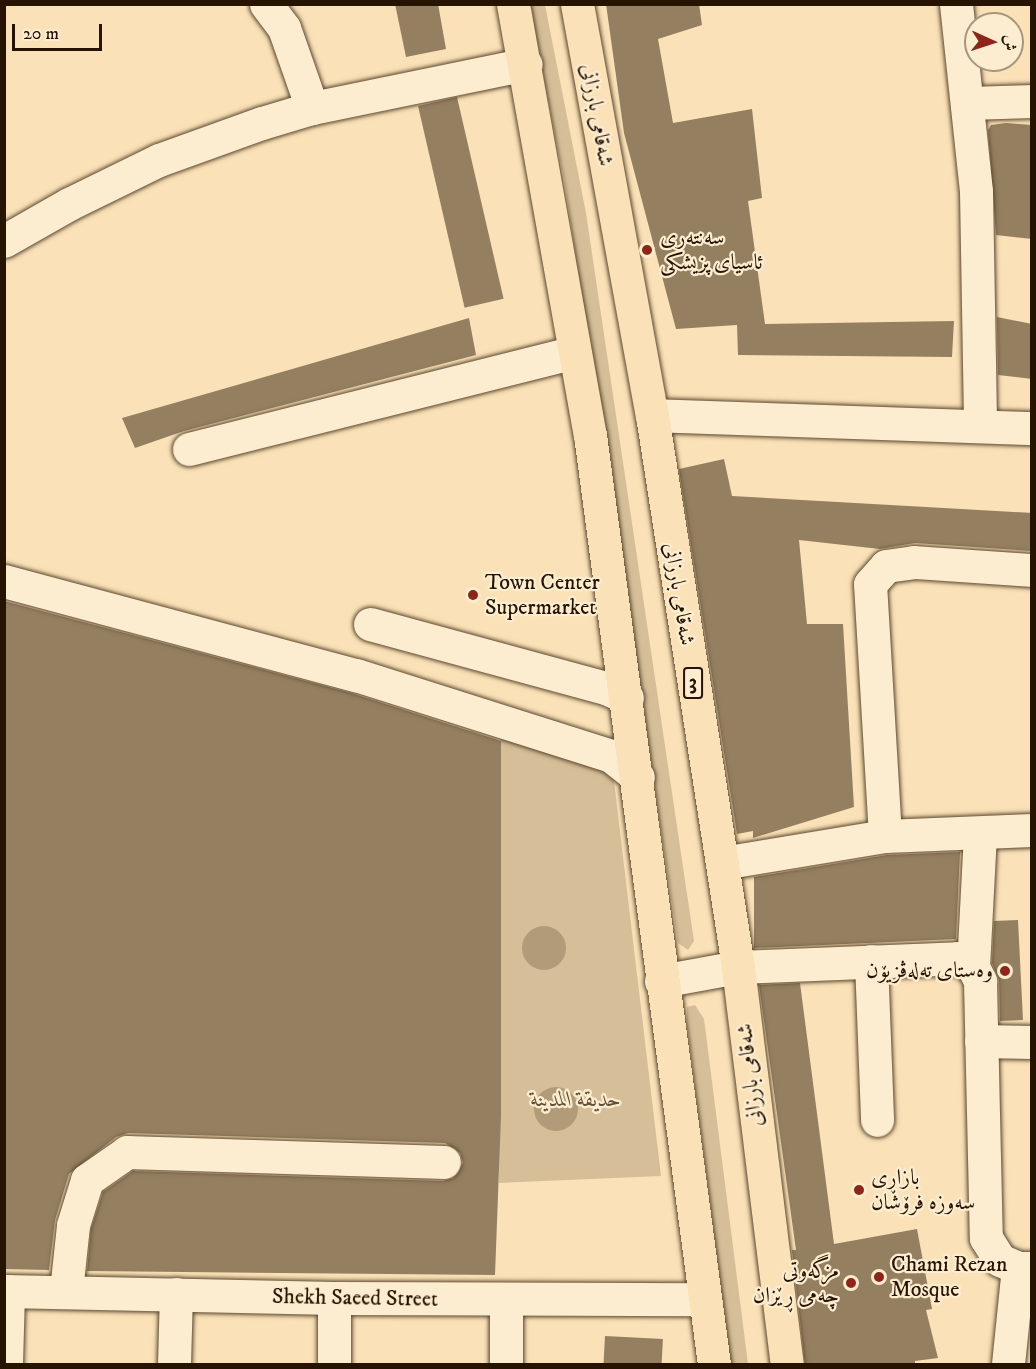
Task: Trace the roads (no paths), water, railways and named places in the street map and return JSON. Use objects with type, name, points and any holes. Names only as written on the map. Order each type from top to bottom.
[{"type":"highway","points":[[513,4],[526,64],[590,435],[638,777],[661,981],[714,1365]]},
{"type":"highway","name":"شەقامی بارزانی","points":[[577,4],[651,415],[722,863],[738,967],[787,1365]]},
{"type":"street","points":[[266,4],[284,28],[312,108]]},
{"type":"street","points":[[956,4],[969,103],[980,279],[980,424]]},
{"type":"street","points":[[4,241],[69,204],[159,160],[312,108],[526,64]]},
{"type":"street","points":[[969,103],[1032,101]]},
{"type":"street","points":[[189,449],[574,352]]},
{"type":"street","points":[[651,415],[980,424],[1032,428]]},
{"type":"street","points":[[885,836],[870,584],[886,566],[914,562],[1032,570]]},
{"type":"street","points":[[4,581],[356,675],[610,756],[638,777]]},
{"type":"street","points":[[370,624],[606,688],[627,698]]},
{"type":"street","points":[[722,863],[885,836],[1032,830]]},
{"type":"street","points":[[980,833],[973,967],[980,981],[986,1238],[1000,1260],[1025,1268],[1008,1365]]},
{"type":"street","points":[[661,981],[738,967],[871,961],[958,958],[973,967]]},
{"type":"street","points":[[871,961],[878,1120]]},
{"type":"street","points":[[981,1041],[1032,1042]]},
{"type":"street","points":[[66,1290],[73,1225],[87,1180],[127,1152],[444,1162]]},
{"type":"street","name":"Shekh Saeed Street","points":[[6,1291],[66,1290],[334,1299],[705,1299]]},
{"type":"street","points":[[6,1291],[6,1365]]},
{"type":"street","points":[[174,1365],[176,1294]]},
{"type":"street","points":[[334,1299],[334,1365]]},
{"type":"street","points":[[506,1300],[506,1365]]},
{"type":"place","name":"سەنتەری ئاسیای پزیشکی","points":[[647,250]]},
{"type":"place","name":"Town Center Supermarket","points":[[473,595]]},
{"type":"place","name":"وەستای تەلەڤزیۆن","points":[[1005,971]]},
{"type":"place","name":"بازاڕی سەوزە فرۆشان","points":[[859,1190]]},
{"type":"place","name":"Chami Rezan Mosque","points":[[879,1277]]},
{"type":"place","name":"مزگەوتی چەمی ڕێزان","points":[[851,1283]]},
{"type":"park label","name":"حديقة المدينة","points":[[576,1100]]}]
